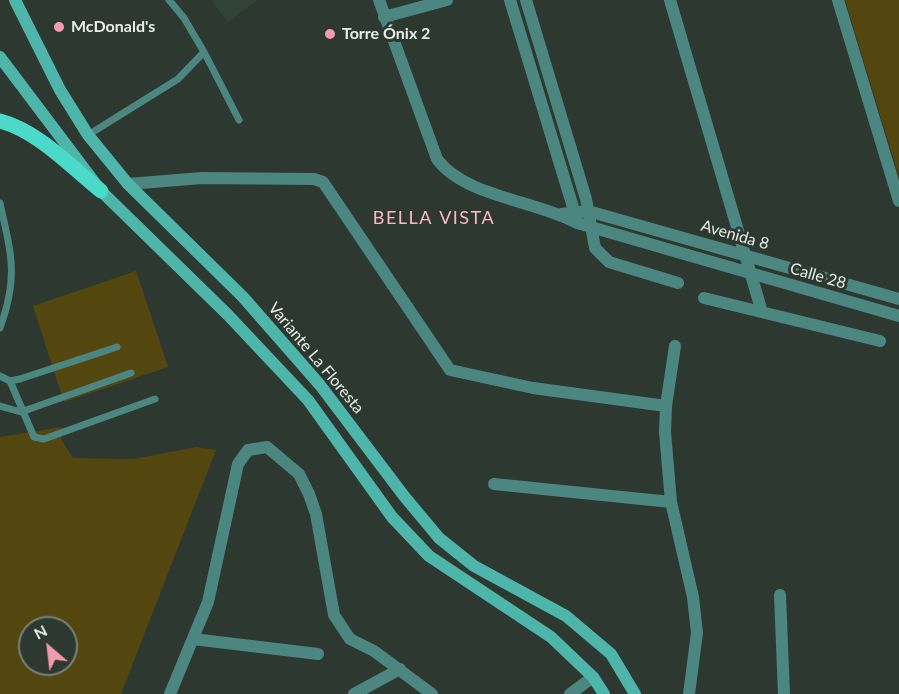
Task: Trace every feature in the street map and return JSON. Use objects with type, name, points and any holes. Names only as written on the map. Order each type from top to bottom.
[{"type":"main road","name":"Variante La Floresta","points":[[15,0],[60,90],[88,135],[128,184],[258,314],[320,385],[404,496],[439,538],[474,566],[566,615],[610,654],[635,694]]},
{"type":"main road","name":"Variante La Floresta","points":[[0,57],[101,191],[228,315],[308,400],[392,517],[429,556],[551,637],[593,677],[604,694]]},
{"type":"main road","points":[[0,121],[17,126],[35,138],[101,191]]},
{"type":"street","name":"Avenida 8","points":[[378,0],[437,159],[447,173],[463,182],[571,216],[588,211],[899,299]]},
{"type":"street","points":[[384,17],[447,0]]},
{"type":"street","points":[[510,0],[571,216]]},
{"type":"street","points":[[526,0],[588,211],[595,248],[609,262],[678,283]]},
{"type":"street","points":[[669,0],[762,312]]},
{"type":"street","points":[[838,0],[899,201]]},
{"type":"street","points":[[128,184],[202,178],[314,179],[323,182],[450,370],[532,388],[666,406]]},
{"type":"street","name":"Calle 28","points":[[571,216],[590,226],[899,316]]},
{"type":"street","points":[[704,298],[880,341]]},
{"type":"street","points":[[675,346],[666,406],[665,432],[671,501],[693,597],[697,633],[689,694]]},
{"type":"street","points":[[170,694],[208,602],[238,464],[248,450],[267,447],[298,474],[309,494],[316,514],[334,615],[350,639],[400,669],[432,694]]},
{"type":"street","points":[[494,484],[671,501]]},
{"type":"street","points":[[780,595],[784,694]]},
{"type":"street","points":[[193,639],[318,654]]},
{"type":"street","points":[[354,694],[400,669]]},
{"type":"street","points":[[570,694],[593,677]]},
{"type":"lane","points":[[169,0],[184,18],[204,52],[239,120]]},
{"type":"lane","points":[[88,135],[178,79],[204,52]]},
{"type":"lane","points":[[0,203],[10,246],[13,278],[0,328]]},
{"type":"lane","points":[[0,376],[10,381],[31,376],[117,347]]},
{"type":"lane","points":[[0,406],[21,412],[131,373]]},
{"type":"lane","points":[[10,381],[21,412],[34,437],[44,439],[155,399]]},
{"type":"shaded area","points":[[211,0],[258,0],[228,22]]},
{"type":"shaded area","points":[[845,0],[899,0],[899,177]]},
{"type":"shaded area","points":[[136,271],[168,367],[64,402],[33,306]]},
{"type":"shaded area","points":[[62,427],[61,439],[73,458],[133,459],[197,447],[216,450],[121,694],[0,694],[0,437]]},
{"type":"place","name":"McDonald's","points":[[59,27]]},
{"type":"place","name":"Torre Ónix 2","points":[[330,34]]},
{"type":"district","name":"BELLA VISTA","points":[[434,218]]}]
